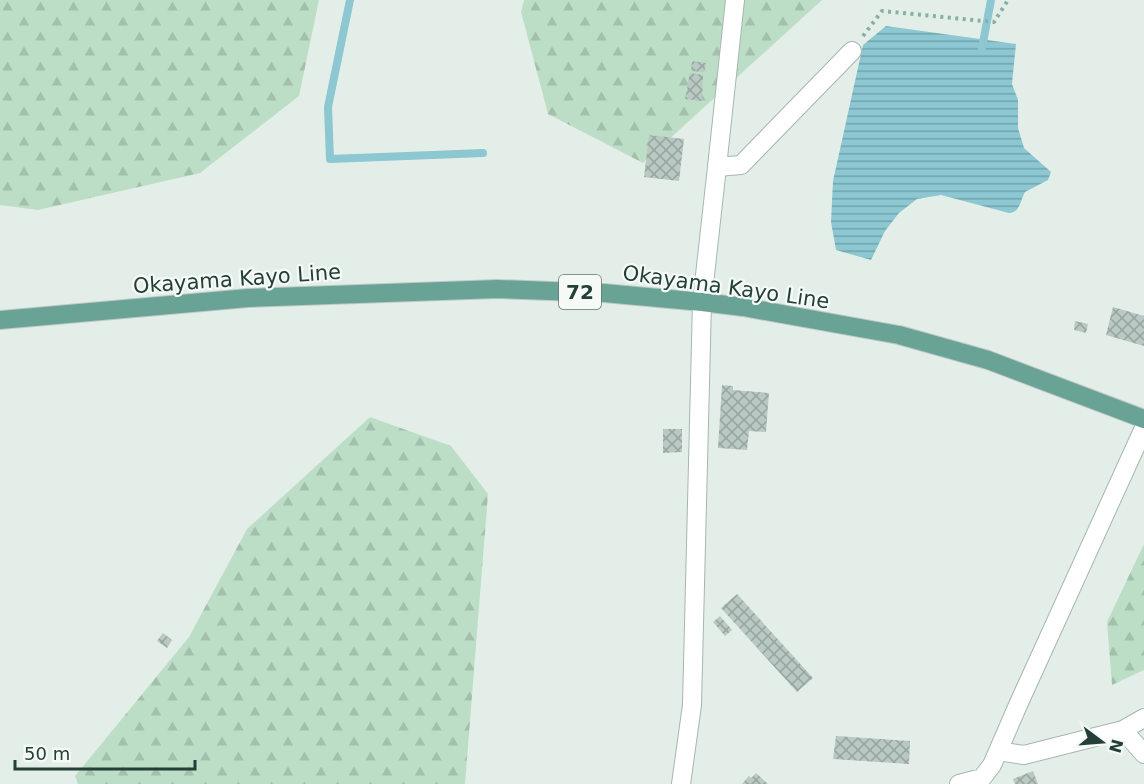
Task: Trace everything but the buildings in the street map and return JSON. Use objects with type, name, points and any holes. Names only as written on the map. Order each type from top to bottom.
[{"type":"main road","name":"Okayama Kayo Line","points":[[0,320],[248,298],[498,289],[604,293],[743,307],[899,335],[988,360],[1144,419]]},
{"type":"street","points":[[681,784],[692,705],[702,302],[735,0]]},
{"type":"street","points":[[717,168],[741,165],[852,51]]},
{"type":"street","points":[[959,784],[985,781],[1144,428]]},
{"type":"street","points":[[998,751],[1024,755],[1123,730],[1144,718]]},
{"type":"street","points":[[1123,730],[1144,754]]},
{"type":"path","points":[[852,51],[882,11],[994,22],[1008,0]]},
{"type":"green space","points":[[0,0],[319,0],[299,96],[200,173],[38,210],[0,205]]},
{"type":"green space","points":[[524,0],[822,0],[643,163],[548,114],[521,12]]},
{"type":"green space","points":[[370,417],[451,446],[488,494],[465,784],[78,784],[75,776],[189,637],[247,529]]},
{"type":"green space","points":[[1144,544],[1144,670],[1112,685],[1107,622]]},
{"type":"water","points":[[886,26],[1016,44],[1012,84],[1018,100],[1018,128],[1024,148],[1051,172],[1048,180],[1025,192],[1018,209],[1009,213],[941,195],[917,199],[899,213],[885,231],[871,260],[836,250],[831,222],[833,181],[863,45]]},
{"type":"waterway","points":[[350,0],[328,107],[330,159],[483,153]]},
{"type":"waterway","points":[[982,48],[991,0]]}]
